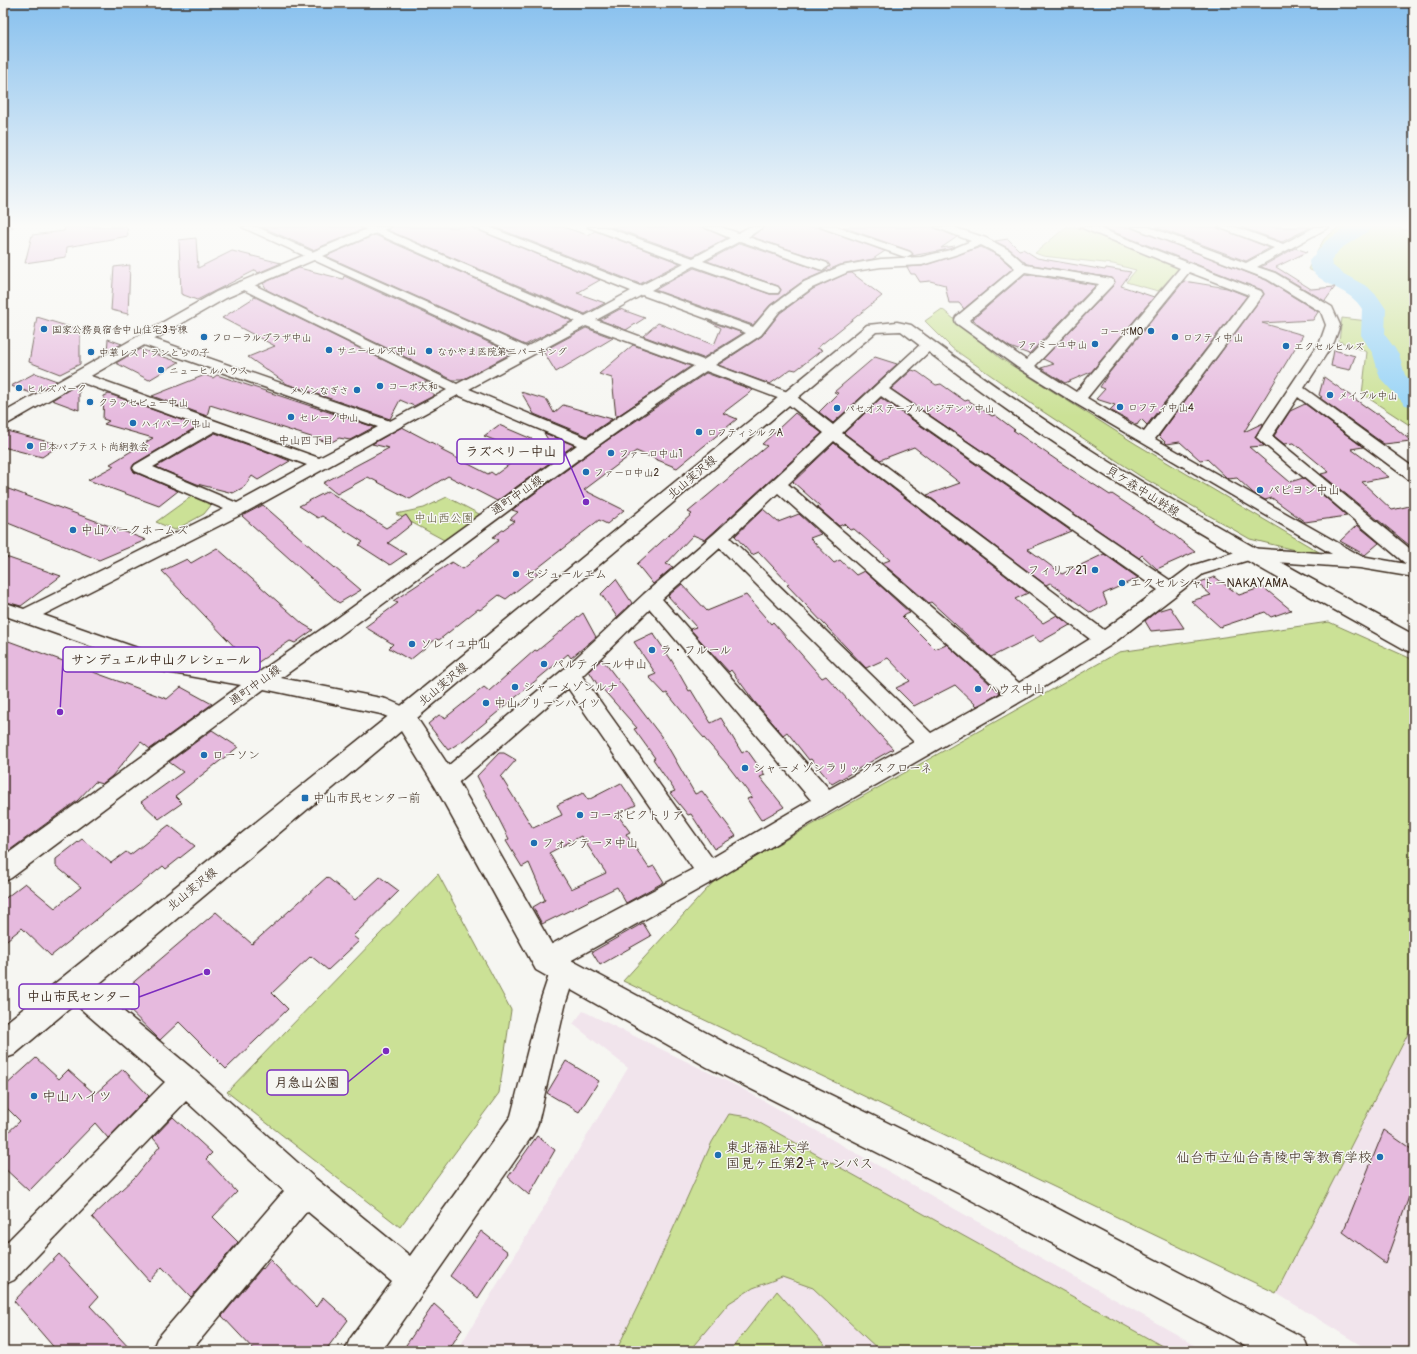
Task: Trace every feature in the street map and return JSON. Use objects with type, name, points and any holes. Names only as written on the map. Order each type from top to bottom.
[{"type":"street","points":[[3,420],[221,295],[232,290]]},
{"type":"street","points":[[255,290],[458,390],[589,444]]},
{"type":"street","points":[[388,290],[527,353]]},
{"type":"street","points":[[515,290],[586,321],[788,397],[1104,640]]},
{"type":"street","name":"通町中山線","points":[[3,871],[261,680],[339,627],[496,510],[629,415],[756,332],[775,308],[801,290]]},
{"type":"street","points":[[996,290],[961,320],[1078,400],[1360,562]]},
{"type":"street","points":[[1028,367],[1100,290]]},
{"type":"street","points":[[1078,400],[1168,290]]},
{"type":"street","points":[[1146,440],[1257,294],[1248,290]]},
{"type":"street","points":[[1295,290],[1328,310],[1333,325],[1327,342],[1264,437],[1414,561]]},
{"type":"street","points":[[26,616],[238,509],[642,291],[756,332]]},
{"type":"street","name":"貝ケ森中山幹線","points":[[882,327],[902,327],[1030,419],[1155,499],[1248,554],[1414,645]]},
{"type":"street","name":"北山実沢線","points":[[3,1044],[404,716],[869,329],[882,327]]},
{"type":"street","points":[[143,340],[391,426]]},
{"type":"street","points":[[445,781],[570,675],[651,598],[720,538],[928,345]]},
{"type":"street","points":[[80,377],[320,464]]},
{"type":"street","points":[[880,389],[1170,589]]},
{"type":"street","points":[[1296,389],[1414,476]]},
{"type":"street","points":[[214,425],[141,468],[238,509]]},
{"type":"street","points":[[778,484],[1018,694]]},
{"type":"street","points":[[720,538],[928,743]]},
{"type":"street","points":[[554,966],[826,802],[928,743],[1018,694],[1104,640],[1197,570],[1248,554],[1360,562],[1414,570]]},
{"type":"street","points":[[651,598],[826,802]]},
{"type":"street","points":[[3,608],[161,664],[261,680],[386,708],[404,716],[445,781],[554,966],[718,1056],[972,1182],[1291,1351]]},
{"type":"street","points":[[570,675],[709,872]]},
{"type":"street","points":[[362,1351],[414,1280],[524,1123],[553,1002],[554,966]]},
{"type":"street","points":[[76,984],[90,1000],[185,1081],[305,1190],[414,1280]]},
{"type":"street","points":[[3,1269],[185,1081]]},
{"type":"street","points":[[169,1351],[305,1190]]},
{"type":"shaded area","name":"東北福祉大学 国見ヶ丘第2キャンパス","points":[[583,1011],[741,1088],[1183,1338],[1203,1351],[457,1351],[628,1068],[573,1024]]},
{"type":"shaded area","name":"仙台市立仙台青陵中等教育学校","points":[[1414,1022],[1414,1351],[1370,1351],[1276,1293]]},
{"type":"green space","points":[[1354,290],[1414,290],[1414,428],[1362,394],[1367,352],[1339,341],[1342,318],[1376,322],[1379,302]]},
{"type":"green space","points":[[942,309],[1000,358],[1136,444],[1319,552],[1319,556],[1250,539],[1140,476],[1036,407],[952,348],[925,321]]},
{"type":"green space","points":[[192,496],[212,504],[204,514],[175,530],[156,522]]},
{"type":"green space","name":"中山西公園","points":[[447,497],[481,515],[444,540],[396,514],[424,508]]},
{"type":"green space","points":[[1329,622],[1414,660],[1414,1022],[1276,1293],[623,981],[716,879],[1119,652]]},
{"type":"green space","points":[[438,874],[511,1010],[499,1093],[400,1227],[227,1092]]},
{"type":"green space","points":[[729,1114],[749,1117],[1171,1351],[880,1351],[813,1288],[782,1277],[753,1288],[729,1303],[689,1351],[616,1351],[648,1285],[712,1142]]},
{"type":"green space","points":[[777,1291],[830,1351],[730,1351]]},
{"type":"building","points":[[112,290],[129,290],[128,314],[111,310]]},
{"type":"building","points":[[181,290],[216,290],[197,300],[181,294]]},
{"type":"building","points":[[267,290],[375,290],[512,353],[462,380],[453,380]]},
{"type":"building","points":[[402,290],[501,290],[572,321],[525,345]]},
{"type":"building","points":[[529,290],[582,290],[577,293],[605,303],[585,314]]},
{"type":"building","points":[[656,290],[759,290],[770,294],[779,294],[781,290],[790,290],[770,305],[753,325]]},
{"type":"building","points":[[811,290],[874,290],[882,296],[817,348],[822,350],[796,370],[791,369],[770,384],[718,365],[762,336],[780,313]]},
{"type":"building","points":[[946,290],[986,290],[964,309],[959,303],[949,303]]},
{"type":"building","points":[[1006,290],[1091,290],[1029,354],[1010,347],[978,325],[973,319]]},
{"type":"building","points":[[1109,290],[1134,290],[1154,297],[1091,372],[1065,383],[1041,368],[1054,364],[1043,359]]},
{"type":"building","points":[[1177,290],[1232,290],[1247,296],[1147,425],[1141,419],[1137,425],[1110,410],[1115,405],[1096,399],[1105,389],[1100,387],[1109,373]]},
{"type":"building","points":[[1262,290],[1283,290],[1318,312],[1313,320],[1262,323],[1303,335],[1244,432],[1263,423],[1255,437],[1264,446],[1249,447],[1290,482],[1303,478],[1347,516],[1305,522],[1272,498],[1265,500],[1253,493],[1237,478],[1228,479],[1207,459],[1200,460],[1180,442],[1167,444],[1159,436],[1264,294]]},
{"type":"building","points":[[1307,290],[1333,290],[1325,301]]},
{"type":"building","points":[[255,297],[428,382],[416,383],[435,395],[414,406],[400,400],[390,419],[287,384],[248,357],[275,346],[222,318]]},
{"type":"building","points":[[620,309],[645,318],[626,330],[600,320]]},
{"type":"building","points":[[37,317],[80,330],[80,364],[60,374],[29,362]]},
{"type":"building","points":[[708,321],[743,333],[703,358],[643,336],[658,323],[714,345],[721,328]]},
{"type":"building","points":[[586,328],[613,338],[556,372],[543,351]]},
{"type":"building","points":[[108,339],[122,344],[107,352]]},
{"type":"building","points":[[633,345],[691,366],[616,417],[612,378],[599,374]]},
{"type":"building","points":[[140,349],[179,362],[149,380],[116,363]]},
{"type":"building","points":[[1334,350],[1355,356],[1350,370],[1331,366]]},
{"type":"building","points":[[875,357],[897,364],[833,423],[819,412],[838,393],[834,392]]},
{"type":"building","points":[[912,370],[918,372],[936,385],[941,384],[965,401],[968,400],[992,416],[995,415],[1015,430],[1013,430],[1058,461],[1110,495],[1112,494],[1174,535],[1195,552],[1157,569],[1142,555],[1139,558],[891,389]]},
{"type":"building","points":[[35,373],[57,381],[34,394],[11,386]]},
{"type":"building","points":[[706,373],[753,390],[723,413],[737,419],[677,468],[636,451],[584,490],[624,510],[607,524],[599,520],[534,571],[538,574],[506,599],[499,595],[480,610],[478,609],[439,640],[436,639],[410,660],[389,648],[393,644],[365,627],[398,603],[393,601],[452,562],[463,569],[499,540],[493,537],[515,521],[510,519],[518,512],[512,510],[599,446]]},
{"type":"building","points":[[205,375],[213,378],[217,375],[374,427],[350,440],[339,438],[330,443],[210,405],[207,416],[152,396]]},
{"type":"building","points":[[1324,377],[1376,414],[1379,414],[1411,441],[1384,444],[1320,398],[1322,397],[1319,395]]},
{"type":"building","points":[[75,386],[79,388],[79,410],[52,400]]},
{"type":"building","points":[[521,392],[547,400],[554,413],[563,405],[612,419],[587,436],[534,414]]},
{"type":"building","points":[[109,394],[198,426],[134,464],[132,467],[134,472],[178,491],[159,506],[88,480],[114,466],[110,464],[153,438],[104,424],[109,421],[103,419],[104,396]]},
{"type":"building","points":[[881,398],[1071,531],[1028,549],[1062,574],[1104,554],[1138,578],[1103,594],[1107,604],[1091,613],[1050,583],[1046,585],[927,495],[960,483],[914,447],[880,460],[844,433]]},
{"type":"building","points":[[1305,404],[1363,447],[1351,449],[1389,477],[1362,482],[1392,510],[1414,505],[1414,549],[1321,474],[1329,472],[1294,443],[1284,444],[1274,436],[1290,411]]},
{"type":"building","points":[[795,413],[822,433],[705,540],[693,535],[666,564],[673,567],[653,584],[637,564],[692,514],[688,512],[767,446],[762,444]]},
{"type":"building","points":[[499,425],[553,448],[544,433],[574,445],[497,501],[448,476],[410,499],[368,477],[337,494],[323,483],[389,448],[372,444],[402,427],[444,449],[441,450],[488,474],[491,472],[495,475],[525,453],[484,436]]},
{"type":"building","name":"日本バプテスト尚絅教会","points":[[3,430],[60,445],[42,457],[3,447]]},
{"type":"building","points":[[215,433],[290,461],[258,480],[252,476],[244,487],[233,493],[197,484],[156,467]]},
{"type":"building","points":[[834,443],[1028,593],[1015,599],[1043,623],[1057,615],[1070,625],[1040,642],[1033,636],[991,657],[931,602],[929,603],[882,563],[890,560],[854,529],[850,530],[844,524],[839,526],[817,507],[820,506],[793,482]]},
{"type":"building","name":"中山パークホームズ","points":[[3,487],[146,540],[99,560],[3,521]]},
{"type":"building","points":[[328,491],[386,528],[406,515],[412,524],[388,543],[406,554],[390,565],[359,545],[363,542],[322,516],[318,518],[299,506]]},
{"type":"building","points":[[263,505],[361,590],[339,603],[242,516]]},
{"type":"building","points":[[763,509],[778,522],[799,514],[821,534],[810,538],[834,563],[840,560],[856,575],[864,571],[910,613],[902,616],[935,649],[946,644],[1000,693],[977,706],[955,685],[914,706],[896,688],[910,681],[888,658],[866,668],[787,585],[789,584],[759,552],[752,555],[735,536]]},
{"type":"building","points":[[1357,525],[1379,543],[1365,555],[1340,541]]},
{"type":"building","points":[[217,548],[303,624],[313,630],[295,643],[290,641],[254,665],[248,661],[162,571],[187,559],[191,563]]},
{"type":"building","points":[[3,556],[61,576],[21,606],[3,601]]},
{"type":"building","points":[[1215,577],[1239,595],[1263,587],[1291,610],[1271,617],[1265,612],[1220,627],[1191,601],[1211,595],[1197,583]]},
{"type":"building","points":[[616,579],[632,603],[617,617],[601,594]]},
{"type":"building","points":[[682,584],[707,611],[746,595],[771,624],[773,622],[822,678],[826,676],[893,749],[832,784],[811,759],[809,760],[787,732],[783,735],[754,701],[731,670],[729,672],[690,629],[696,627],[668,596]]},
{"type":"building","points":[[1170,607],[1184,628],[1151,631],[1145,621],[1157,611]]},
{"type":"building","points":[[583,613],[596,637],[571,658],[568,654],[464,740],[448,750],[428,724],[439,715],[445,718],[484,687],[489,691],[535,650],[537,651]]},
{"type":"building","points":[[653,633],[711,723],[721,718],[742,753],[747,750],[765,775],[760,777],[784,807],[761,820],[747,799],[752,797],[725,762],[667,693],[665,694],[649,677],[656,674],[634,642]]},
{"type":"building","points":[[3,639],[167,699],[181,687],[212,704],[150,749],[141,742],[112,776],[102,784],[95,782],[77,801],[3,855]]},
{"type":"building","points":[[602,659],[664,740],[695,794],[702,791],[736,836],[714,849],[691,814],[688,815],[670,793],[675,791],[653,759],[655,758],[634,729],[637,728],[600,686],[599,687],[589,671]]},
{"type":"building","points":[[212,730],[238,747],[175,796],[182,803],[159,819],[141,802],[183,772],[169,762]]},
{"type":"building","points":[[499,753],[504,753],[516,760],[501,777],[533,828],[562,815],[557,805],[583,793],[588,800],[621,783],[636,805],[617,814],[630,832],[626,834],[649,868],[654,866],[664,882],[626,903],[617,887],[542,924],[533,907],[545,900],[529,863],[522,867],[506,841],[509,839],[477,776]],"holes":[[[581,836],[606,873],[571,889],[549,853]]]},
{"type":"building","points":[[169,825],[195,846],[166,869],[163,866],[51,956],[22,928],[3,943],[3,900],[25,883],[55,908],[81,887],[56,866],[56,859],[82,839],[111,863],[126,852],[130,855]]},
{"type":"building","points":[[327,877],[355,900],[380,877],[399,891],[353,936],[359,941],[328,970],[311,956],[272,993],[288,1009],[226,1069],[179,1022],[160,1040],[116,997],[216,912],[252,944]]},
{"type":"building","points":[[643,923],[651,936],[600,965],[592,952]]},
{"type":"building","points":[[36,1058],[59,1079],[68,1070],[95,1094],[123,1069],[149,1096],[108,1138],[95,1123],[29,1191],[3,1167],[3,1137],[20,1121],[3,1104],[3,1088]]},
{"type":"building","points":[[566,1061],[599,1081],[579,1112],[547,1093]]},
{"type":"building","points":[[173,1117],[212,1153],[206,1159],[237,1192],[213,1217],[238,1242],[191,1297],[162,1267],[149,1281],[92,1217],[135,1177],[160,1146],[153,1138]]},
{"type":"building","points":[[1384,1130],[1414,1151],[1414,1183],[1385,1263],[1343,1232]]},
{"type":"building","points":[[537,1136],[555,1150],[529,1195],[508,1177]]},
{"type":"building","points":[[481,1231],[508,1252],[478,1298],[450,1276]]},
{"type":"building","points":[[59,1254],[98,1297],[90,1306],[132,1351],[57,1351],[14,1301]]},
{"type":"building","points":[[270,1260],[316,1307],[323,1297],[348,1320],[325,1351],[255,1351],[222,1316]]},
{"type":"building","points":[[434,1304],[462,1329],[448,1351],[402,1351]]},
{"type":"waterway","points":[[1357,290],[1370,302],[1374,309],[1373,335],[1386,354],[1393,378],[1414,399]]},
{"type":"place","name":"国家公務員宿舎中山住宅3号棟","points":[[44,329]]},
{"type":"place","name":"コーポMO","points":[[1151,331]]},
{"type":"place","name":"フローラルプラザ中山","points":[[204,337]]},
{"type":"place","name":"ロフティ中山","points":[[1175,337]]},
{"type":"place","name":"ファミーユ中山","points":[[1095,344]]},
{"type":"place","name":"エクセルヒルズ","points":[[1286,346]]},
{"type":"place","name":"サニーヒルズ中山","points":[[329,350]]},
{"type":"place","name":"なかやま医院第二パーキング","points":[[429,351]]},
{"type":"place","name":"中華レストランとらの子","points":[[91,352]]},
{"type":"place","name":"ニューヒルハウス","points":[[161,370]]},
{"type":"place","name":"コーポ大和","points":[[380,386]]},
{"type":"place","name":"ヒルズパーク","points":[[19,388]]},
{"type":"place","name":"メゾンなぎさ","points":[[357,390]]},
{"type":"place","name":"メイプル中山","points":[[1330,395]]},
{"type":"place","name":"クラッセビュー中山","points":[[90,402]]},
{"type":"place","name":"ロフティ中山4","points":[[1120,407]]},
{"type":"place","name":"パセオステーブルレジデンツ中山","points":[[837,408]]},
{"type":"place","name":"セレーノ中山","points":[[291,417]]},
{"type":"place","name":"ハイパーク中山","points":[[133,423]]},
{"type":"place","name":"ロフティシルクA","points":[[699,432]]},
{"type":"place","name":"日本バプテスト尚絅教会","points":[[30,446]]},
{"type":"place","name":"ファーロ中山1","points":[[611,453]]},
{"type":"place","name":"ファーロ中山2","points":[[586,472]]},
{"type":"place","name":"パピヨン中山","points":[[1260,490]]},
{"type":"place","name":"ラズベリー中山","points":[[586,502]]},
{"type":"place","name":"中山パークホームズ","points":[[73,530]]},
{"type":"place","name":"フィリア21","points":[[1095,570]]},
{"type":"place","name":"セジュールエム","points":[[516,574]]},
{"type":"place","name":"エクセルシャトーNAKAYAMA","points":[[1122,583]]},
{"type":"place","name":"ソレイユ中山","points":[[412,644]]},
{"type":"place","name":"ラ・フルール","points":[[652,650]]},
{"type":"place","name":"パルティール中山","points":[[544,664]]},
{"type":"place","name":"シャーメゾンルナ","points":[[515,687]]},
{"type":"place","name":"ハウス中山","points":[[978,689]]},
{"type":"place","name":"中山グリーンハイツ","points":[[486,703]]},
{"type":"place","name":"サンデュエル中山クレシェール","points":[[60,712]]},
{"type":"place","name":"ローソン","points":[[204,755]]},
{"type":"place","name":"シャーメゾンラリックスクローネ","points":[[745,768]]},
{"type":"place","name":"中山市民センター前","points":[[305,798]]},
{"type":"place","name":"コーポビクトリア","points":[[580,815]]},
{"type":"place","name":"フォンテーヌ中山","points":[[534,843]]},
{"type":"place","name":"中山市民センター","points":[[207,972]]},
{"type":"place","name":"月急山公園","points":[[386,1051]]},
{"type":"place","name":"中山ハイツ","points":[[34,1096]]},
{"type":"place","name":"東北福祉大学 国見ヶ丘第2キャンパス","points":[[718,1155]]},
{"type":"place","name":"仙台市立仙台青陵中等教育学校","points":[[1380,1157]]},
{"type":"district","name":"中山四丁目","points":[[306,440]]}]
